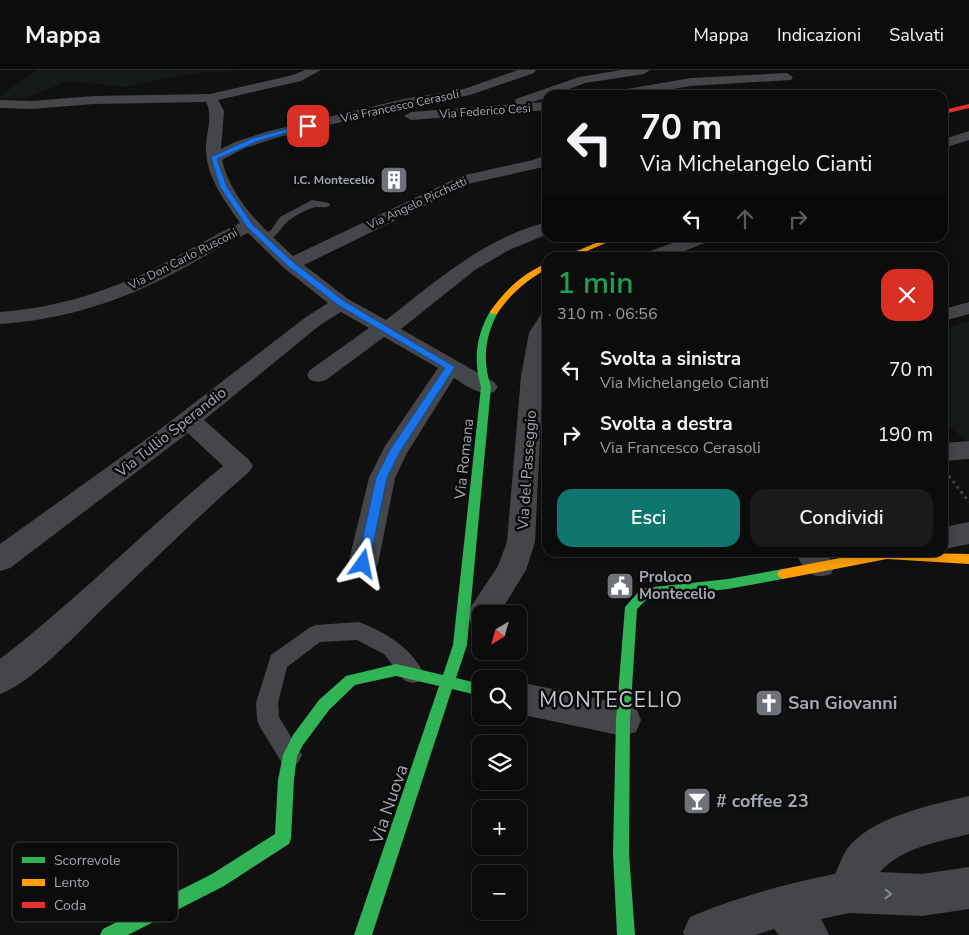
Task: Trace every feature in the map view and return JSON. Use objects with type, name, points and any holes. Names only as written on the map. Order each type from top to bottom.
[{"type":"street","points":[[0,104],[32,105],[94,100],[210,98],[297,78],[315,70]]},
{"type":"street","name":"Via Francesco Cerasoli","points":[[214,158],[264,137],[404,103],[466,92],[530,70]]},
{"type":"street","points":[[555,90],[583,80],[644,70]]},
{"type":"street","points":[[645,90],[692,82],[787,77]]},
{"type":"street","points":[[498,110],[542,94]]},
{"type":"street","points":[[210,98],[217,111],[214,158],[221,183],[256,232],[290,264],[341,303],[486,387]]},
{"type":"street","name":"Via Federico Cesi","points":[[332,120],[542,106]]},
{"type":"street","points":[[948,111],[969,106]]},
{"type":"street","points":[[948,119],[969,114]]},
{"type":"street","points":[[948,143],[969,135]]},
{"type":"street","name":"Via Angelo Picchetti","points":[[290,264],[467,179],[542,162]]},
{"type":"street","points":[[318,375],[386,328],[468,266],[503,246],[542,230]]},
{"type":"street","name":"Via Don Carlo Rusconi","points":[[0,318],[46,312],[122,290],[170,268],[227,235],[256,232]]},
{"type":"street","points":[[578,252],[603,242]]},
{"type":"street","points":[[665,252],[691,242]]},
{"type":"street","name":"Via Romana","points":[[448,683],[460,645],[486,387],[480,366],[484,338],[490,319],[500,302],[516,284],[542,269]]},
{"type":"street","name":"Via Tullio Sperandio","points":[[0,560],[189,420],[313,321],[341,303]]},
{"type":"street","points":[[948,314],[969,308]]},
{"type":"street","name":"Via del Passeggio","points":[[488,605],[511,570],[521,542],[532,376],[542,329]]},
{"type":"street","points":[[363,564],[382,478],[394,452],[450,367]]},
{"type":"street","points":[[0,679],[50,639],[197,502],[240,466],[189,420]]},
{"type":"street","points":[[948,452],[969,450]]},
{"type":"street","points":[[948,537],[969,533]]},
{"type":"street","points":[[626,935],[622,887],[623,720],[631,607],[645,593],[728,584],[814,559],[840,557]]},
{"type":"street","points":[[944,557],[969,559]]},
{"type":"street","name":"Via del Passeggio","points":[[460,645],[472,628]]},
{"type":"street","points":[[178,900],[218,880],[283,838],[286,780],[290,755],[298,740],[324,705],[351,680],[396,670],[472,688]]},
{"type":"street","name":"Via Nuova","points":[[363,935],[448,683]]},
{"type":"street","points":[[527,700],[623,720]]},
{"type":"street","points":[[849,892],[862,862],[881,845],[902,835],[969,815]]},
{"type":"street","points":[[731,929],[751,915],[794,921],[849,892],[922,895],[969,888]]},
{"type":"street","points":[[109,935],[135,922]]},
{"type":"lane","points":[[256,232],[275,232],[284,219],[312,203],[324,205]]},
{"type":"lane","points":[[290,755],[268,720],[267,703],[278,662],[316,634],[359,631],[391,648],[413,674]]},
{"type":"path","points":[[948,475],[969,502]]},
{"type":"shaded area","points":[[38,70],[255,70],[208,72],[127,87],[68,81],[26,98],[0,98],[0,96]]},
{"type":"shaded area","points":[[969,321],[969,441],[948,427],[948,328]]},
{"type":"traffic: fast","points":[[363,935],[460,645],[486,387],[481,368],[481,349],[485,330],[494,312]]},
{"type":"traffic: fast","points":[[626,935],[621,854],[623,720],[631,607],[645,593],[728,584],[783,574]]},
{"type":"traffic: fast","points":[[178,900],[218,880],[283,838],[286,780],[290,755],[298,740],[324,705],[351,680],[396,670],[472,688]]},
{"type":"traffic: fast","points":[[109,935],[135,922]]},
{"type":"traffic: slow","points":[[578,252],[603,242]]},
{"type":"traffic: slow","points":[[494,312],[505,297],[518,285],[542,268]]},
{"type":"traffic: slow","points":[[783,574],[871,557]]},
{"type":"traffic: slow","points":[[936,557],[969,559]]},
{"type":"traffic: jam","points":[[948,111],[969,106]]},
{"type":"place","name":"I.C. Montecelio","points":[[394,180]]},
{"type":"place","name":"Proloco Montecelio","points":[[620,586]]},
{"type":"place","name":"San Giovanni","points":[[769,703]]},
{"type":"place","name":"# coffee 23","points":[[697,801]]},
{"type":"district","name":"MONTECELIO","points":[[611,700]]},
{"type":"route","points":[[308,126],[256,140],[233,148],[214,158],[223,187],[250,225],[290,264],[341,303],[450,367],[394,452],[382,478],[363,564]]}]
